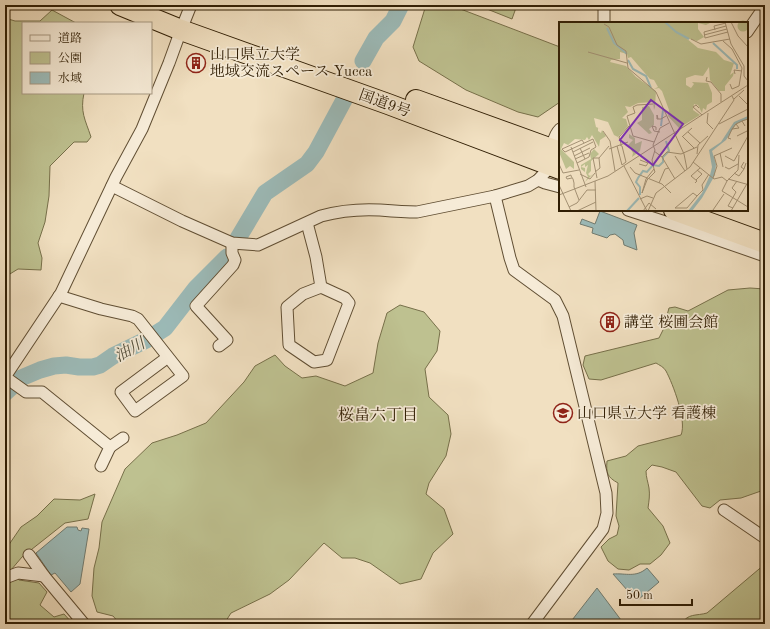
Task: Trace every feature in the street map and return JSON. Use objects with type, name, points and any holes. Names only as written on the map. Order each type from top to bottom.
[{"type":"highway","name":"国道9号","points":[[120,5],[186,17]]},
{"type":"highway","name":"国道9号","points":[[155,5],[556,159]]},
{"type":"highway","points":[[677,211],[765,243]]},
{"type":"highway","points":[[714,211],[765,230]]},
{"type":"street","points":[[604,5],[604,22]]},
{"type":"street","points":[[748,31],[765,6]]},
{"type":"street","points":[[110,447],[42,392],[26,392],[5,377],[59,296],[112,186],[142,129],[186,17]]},
{"type":"street","points":[[112,186],[182,221],[232,243],[258,245],[321,216],[329,214],[378,210],[417,212],[495,196],[528,186],[538,180],[556,159],[557,132],[559,130]]},
{"type":"street","points":[[538,180],[559,187]]},
{"type":"street","points":[[495,196],[514,270],[554,300],[563,316],[606,493],[607,513],[603,529],[532,624]]},
{"type":"street","points":[[631,211],[765,256]]},
{"type":"street","points":[[307,223],[316,257],[321,287]]},
{"type":"street","points":[[227,340],[196,306],[233,265],[235,260],[232,252],[232,243]]},
{"type":"street","points":[[321,287],[345,298],[349,303],[327,360],[314,362],[289,345],[287,307],[304,294],[321,287]]},
{"type":"street","points":[[59,296],[132,316],[138,319],[168,357],[183,376],[135,411],[121,392],[168,357]]},
{"type":"street","points":[[100,466],[110,447],[123,438]]},
{"type":"street","points":[[724,510],[765,538]]},
{"type":"street","points":[[29,555],[44,576],[84,624]]},
{"type":"street","points":[[5,578],[18,573],[44,576]]},
{"type":"green space","points":[[426,5],[450,5],[559,47],[559,103],[538,117],[518,112],[466,90],[419,61],[413,47]]},
{"type":"green space","points":[[477,5],[517,5],[512,19]]},
{"type":"green space","points":[[52,10],[74,22],[22,22],[22,94],[84,94],[83,111],[91,137],[87,142],[74,142],[50,166],[49,196],[45,222],[38,243],[42,258],[41,270],[18,269],[5,277],[5,18],[15,21],[40,21]]},
{"type":"green space","points":[[750,288],[765,289],[765,488],[761,491],[741,498],[720,500],[710,508],[702,506],[676,472],[652,465],[646,471],[649,491],[648,508],[663,526],[670,543],[661,555],[650,564],[640,564],[629,570],[618,569],[608,561],[601,547],[609,539],[617,535],[619,526],[616,516],[618,483],[609,477],[607,461],[626,456],[638,446],[681,435],[681,412],[666,371],[656,363],[601,380],[589,379],[583,365],[585,356],[659,338],[663,330],[669,308],[675,307],[688,311],[728,290]]},
{"type":"green space","points":[[400,305],[424,312],[440,331],[437,351],[425,369],[429,397],[448,415],[451,434],[446,456],[429,483],[426,494],[444,509],[453,534],[433,553],[421,579],[400,584],[370,563],[355,558],[342,558],[324,543],[289,580],[270,594],[231,613],[224,624],[120,624],[113,616],[97,612],[92,596],[94,568],[99,548],[102,522],[125,469],[152,443],[206,423],[244,382],[255,366],[275,355],[285,366],[302,378],[316,376],[345,386],[373,373],[378,343],[387,313]]},
{"type":"green space","points":[[95,494],[88,519],[65,523],[22,557],[11,570],[19,580],[39,583],[47,592],[40,605],[54,617],[64,614],[73,624],[5,624],[5,547],[8,546],[21,527],[37,516],[54,499],[80,500]]},
{"type":"green space","points":[[765,564],[765,624],[682,624],[689,616],[707,613]]},
{"type":"water","points":[[600,211],[637,225],[634,233],[637,250],[624,245],[623,240],[615,234],[610,235],[607,238],[592,233],[593,228],[580,224],[582,219],[595,224]]},
{"type":"water","points":[[67,527],[77,527],[78,530],[81,531],[82,528],[89,529],[80,584],[71,592],[55,573],[51,575],[36,553]]},
{"type":"water","points":[[647,568],[659,582],[639,599],[635,599],[613,574],[635,574]]},
{"type":"water","points":[[597,588],[624,624],[569,624]]},
{"type":"waterway","name":"油川","points":[[363,61],[376,38],[393,21],[401,5]]},
{"type":"waterway","name":"油川","points":[[237,240],[265,193],[307,164],[316,152],[344,100]]},
{"type":"waterway","name":"油川","points":[[5,393],[21,378],[40,370],[54,366],[66,365],[93,367],[100,365],[113,356],[146,340],[165,328],[196,288],[227,257]]},
{"type":"place","name":"山口県立大学 地域交流スペース Yucca","points":[[196,63]]},
{"type":"place","name":"講堂 桜圃会館","points":[[610,322]]},
{"type":"place","name":"山口県立大学 看護棟","points":[[563,413]]},
{"type":"district","name":"桜畠六丁目","points":[[378,414]]}]
